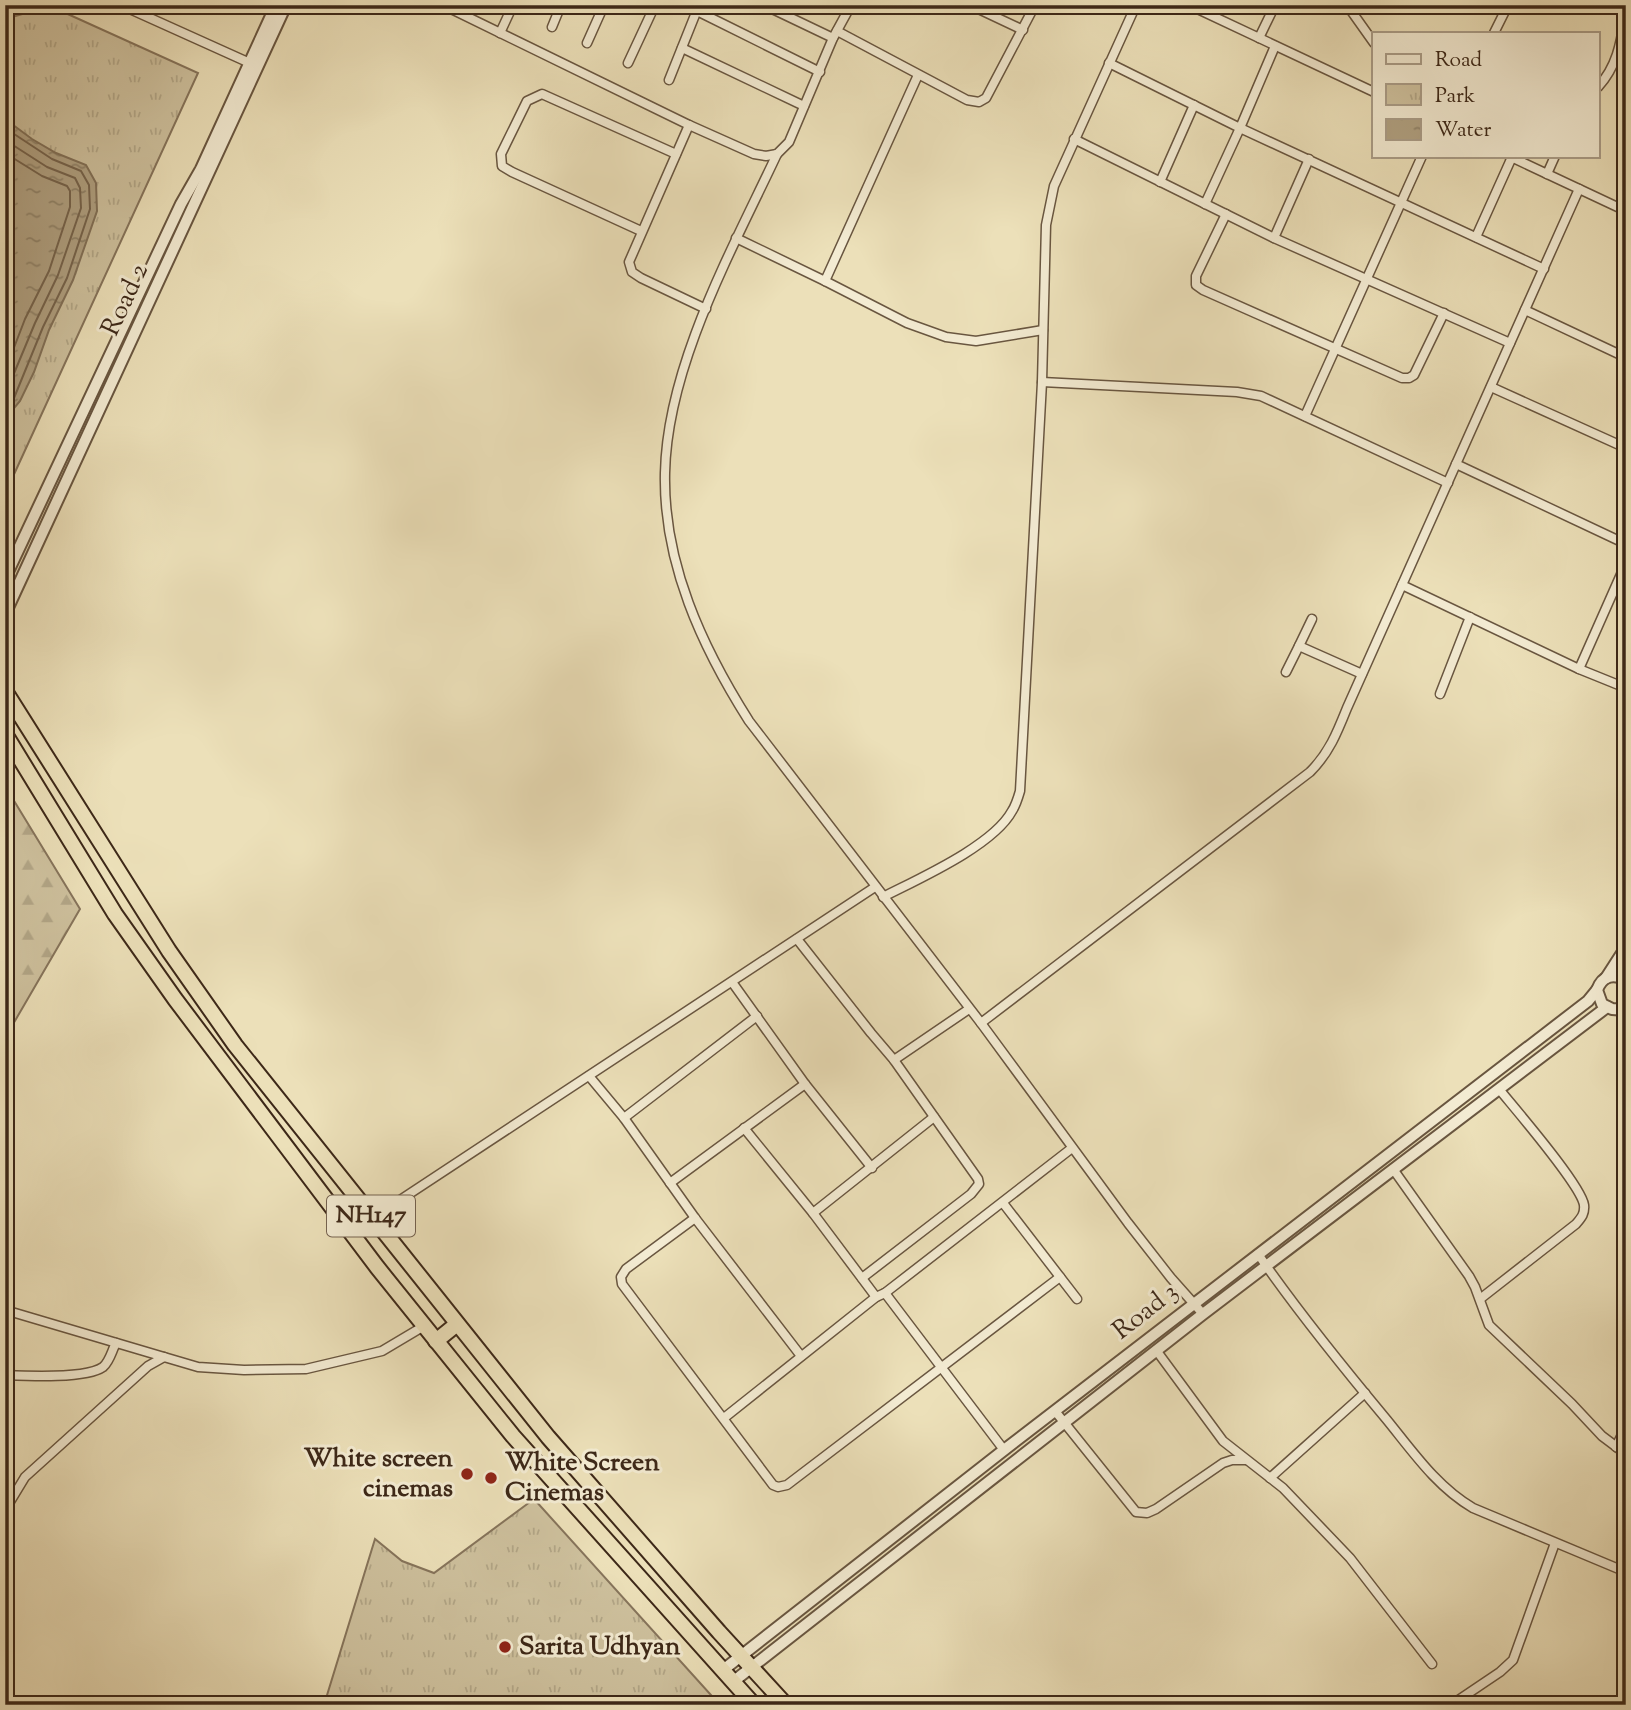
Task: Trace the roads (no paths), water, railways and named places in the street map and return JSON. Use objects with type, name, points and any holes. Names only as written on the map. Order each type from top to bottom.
[{"type":"highway","name":"NH147","points":[[5,691],[169,951],[235,1045],[548,1437],[786,1705]]},
{"type":"highway","name":"NH147","points":[[5,734],[115,914],[175,999],[424,1326],[513,1436],[754,1705]]},
{"type":"highway","points":[[436,1341],[457,1324]]},
{"type":"street","points":[[121,5],[253,64]]},
{"type":"street","name":"Road 2","points":[[5,614],[253,64],[276,5]]},
{"type":"street","name":"Road 2","points":[[5,578],[181,204],[286,5]]},
{"type":"street","points":[[443,5],[689,125],[754,154],[776,154]]},
{"type":"street","points":[[463,15],[467,5]]},
{"type":"street","points":[[500,33],[513,5]]},
{"type":"street","points":[[552,27],[561,5]]},
{"type":"street","points":[[587,43],[604,5]]},
{"type":"street","points":[[628,63],[655,5]]},
{"type":"street","points":[[764,5],[835,35],[974,102],[983,100],[1035,5]]},
{"type":"street","points":[[851,5],[835,35],[789,142],[776,154],[736,238],[706,309],[678,390],[669,431],[665,472],[671,542],[698,629],[749,721],[981,1023],[1171,1278],[1203,1314]]},
{"type":"street","points":[[970,5],[1023,30]]},
{"type":"street","points":[[883,897],[943,866],[990,836],[1012,813],[1020,791],[1042,382],[1046,226],[1054,186],[1136,5]]},
{"type":"street","points":[[1189,5],[1372,91]]},
{"type":"street","points":[[1259,38],[1275,5]]},
{"type":"street","points":[[1347,5],[1372,41]]},
{"type":"street","points":[[1494,32],[1508,5]]},
{"type":"street","points":[[668,80],[698,8],[820,72]]},
{"type":"street","points":[[1600,84],[1612,68],[1620,49],[1626,12]]},
{"type":"street","points":[[1205,204],[1275,46]]},
{"type":"street","points":[[682,48],[804,106]]},
{"type":"street","points":[[1109,64],[1544,269]]},
{"type":"street","points":[[825,281],[918,75]]},
{"type":"street","points":[[641,231],[512,172],[502,166],[501,154],[527,101],[542,94],[676,154]]},
{"type":"street","points":[[1160,182],[1194,106]]},
{"type":"street","points":[[689,125],[629,262],[632,272],[706,309]]},
{"type":"street","points":[[1074,139],[1274,238],[1510,343]]},
{"type":"street","points":[[1305,416],[1421,158]]},
{"type":"street","points":[[1476,237],[1510,158]]},
{"type":"street","points":[[1512,158],[1626,211]]},
{"type":"street","points":[[1547,174],[1554,158]]},
{"type":"street","points":[[1274,238],[1309,159]]},
{"type":"street","points":[[981,1023],[1310,772],[1324,758],[1336,737],[1580,189]]},
{"type":"street","points":[[1226,214],[1196,276],[1196,285],[1203,290],[1402,378],[1413,375],[1444,313]]},
{"type":"street","points":[[736,238],[907,323],[946,337],[976,341],[1043,330]]},
{"type":"street","points":[[1525,310],[1625,357]]},
{"type":"street","points":[[1042,382],[1237,392],[1261,396],[1448,483]]},
{"type":"street","points":[[1491,387],[1626,448]]},
{"type":"street","points":[[1456,464],[1626,544]]},
{"type":"street","points":[[1578,669],[1626,562]]},
{"type":"street","points":[[1402,585],[1578,669],[1626,688]]},
{"type":"street","points":[[1440,694],[1470,617]]},
{"type":"street","points":[[1286,672],[1312,619]]},
{"type":"street","points":[[1299,646],[1362,674]]},
{"type":"street","points":[[374,1220],[391,1206],[876,887]]},
{"type":"street","points":[[797,939],[894,1060],[975,1173],[979,1184],[971,1194],[862,1278]]},
{"type":"street","points":[[1606,978],[1626,947]]},
{"type":"street","points":[[1606,978],[1616,976],[1626,980]]},
{"type":"street","name":"Road 3","points":[[734,1681],[745,1661],[1004,1450],[1588,1001],[1606,978]]},
{"type":"street","points":[[732,982],[805,1084],[872,1168]]},
{"type":"street","points":[[1597,990],[1599,1000],[1619,1007]]},
{"type":"street","name":"Road 3","points":[[723,1670],[745,1661],[1499,1089],[1619,1007]]},
{"type":"street","points":[[894,1060],[969,1009]]},
{"type":"street","points":[[624,1118],[757,1016]]},
{"type":"street","points":[[589,1076],[624,1118],[695,1218],[801,1356]]},
{"type":"street","points":[[670,1183],[805,1084]]},
{"type":"street","points":[[1480,1299],[1576,1224],[1585,1208],[1576,1187],[1499,1089]]},
{"type":"street","points":[[813,1213],[934,1117]]},
{"type":"street","points":[[744,1128],[876,1297]]},
{"type":"street","points":[[724,1418],[876,1297],[885,1293],[1072,1148]]},
{"type":"street","points":[[1393,1169],[1469,1276],[1489,1325],[1626,1454]]},
{"type":"street","points":[[1003,1203],[1077,1299]]},
{"type":"street","points":[[695,1218],[626,1269],[621,1277],[622,1284],[773,1485],[782,1488],[1060,1277]]},
{"type":"street","points":[[1258,1254],[1330,1351],[1436,1479],[1460,1500],[1473,1508],[1626,1572]]},
{"type":"street","points":[[885,1293],[1004,1450]]},
{"type":"street","points":[[5,1310],[198,1367],[244,1370],[306,1369],[382,1351],[424,1326]]},
{"type":"street","points":[[5,1375],[58,1376],[90,1372],[108,1361],[116,1343]]},
{"type":"street","points":[[1156,1350],[1223,1441],[1292,1496],[1350,1558],[1432,1664]]},
{"type":"street","points":[[5,1510],[25,1477],[148,1366],[164,1357]]},
{"type":"street","points":[[1269,1478],[1365,1393]]},
{"type":"street","points":[[1055,1410],[1136,1512],[1147,1513],[1156,1509],[1223,1463],[1246,1460]]},
{"type":"street","points":[[1616,1447],[1626,1426]]},
{"type":"street","points":[[1451,1705],[1513,1660],[1555,1542]]},
{"type":"water","points":[[5,119],[56,153],[86,165],[96,183],[97,211],[73,280],[49,330],[34,372],[20,401],[5,419]]},
{"type":"place","name":"White screen cinemas","points":[[467,1474]]},
{"type":"place","name":"White Screen Cinemas","points":[[491,1478]]},
{"type":"place","name":"Sarita Udhyan","points":[[505,1647]]}]
